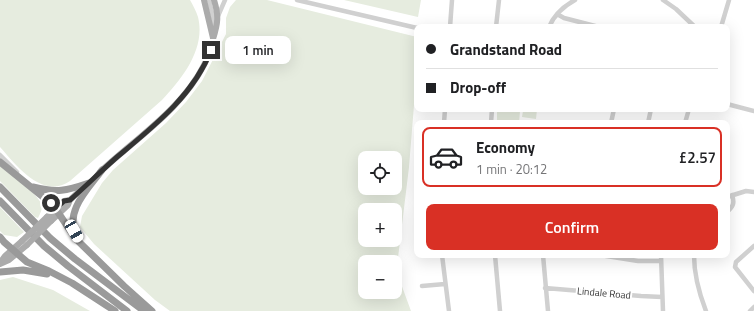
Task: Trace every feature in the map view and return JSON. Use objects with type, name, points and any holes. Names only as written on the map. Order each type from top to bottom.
[{"type":"highway","points":[[0,162],[49,201],[70,232],[84,248],[152,311]]},
{"type":"highway","points":[[84,248],[74,231],[74,211],[82,197],[102,170]]},
{"type":"highway","points":[[31,186],[51,191],[61,191],[89,183]]},
{"type":"highway","points":[[0,187],[50,238],[75,259],[144,311]]},
{"type":"highway","points":[[0,201],[44,246],[127,311]]},
{"type":"highway","points":[[0,237],[27,262],[72,283],[115,311]]},
{"type":"highway","points":[[0,272],[15,270],[34,271],[72,283]]},
{"type":"main road","points":[[204,0],[213,36]]},
{"type":"main road","points":[[0,263],[9,260],[15,252],[57,211],[68,205],[70,200],[102,170],[161,119],[192,84],[205,64],[211,50],[213,36],[217,27],[218,16],[214,0]]},
{"type":"street","points":[[209,0],[214,22],[213,36]]},
{"type":"street","points":[[218,16],[225,0]]},
{"type":"street","points":[[297,0],[414,27]]},
{"type":"street","points":[[450,24],[452,0]]},
{"type":"street","points":[[496,24],[499,0]]},
{"type":"street","points":[[551,24],[557,14],[575,0]]},
{"type":"street","points":[[662,0],[681,13],[692,24]]},
{"type":"street","points":[[722,24],[729,0]]},
{"type":"street","points":[[557,14],[564,18],[588,24]]},
{"type":"street","points":[[730,105],[754,111]]},
{"type":"street","points":[[0,155],[22,179]]},
{"type":"street","points":[[730,209],[733,206],[734,201],[730,196],[746,192],[754,192]]},
{"type":"street","points":[[754,246],[736,262],[735,267],[736,271],[754,291]]},
{"type":"street","points":[[442,258],[449,311]]},
{"type":"street","points":[[495,258],[500,311]]},
{"type":"street","points":[[543,258],[548,311]]},
{"type":"street","points":[[619,258],[638,261],[661,261],[662,311]]},
{"type":"street","points":[[694,258],[696,278],[706,311]]},
{"type":"street","points":[[422,286],[445,284]]},
{"type":"street","name":"Lindale Road","points":[[546,288],[641,296],[662,296]]},
{"type":"street","points":[[750,311],[754,307]]},
{"type":"shaded area","points":[[0,0],[190,0],[198,17],[200,29],[199,41],[184,73],[162,100],[70,181],[60,186],[50,186],[30,178],[0,147]]},
{"type":"shaded area","points":[[236,0],[267,0],[414,36],[414,105],[402,225],[402,203],[358,203],[358,247],[399,247],[398,255],[358,255],[358,299],[402,299],[402,286],[411,311],[170,311],[155,300],[94,244],[80,227],[82,216],[102,183],[113,170],[166,123],[186,102],[202,81],[226,34],[226,18],[230,7]]},
{"type":"shaded area","points":[[344,0],[421,0],[418,17]]},
{"type":"shaded area","points":[[497,112],[520,112],[519,120],[497,120]]},
{"type":"shaded area","points":[[523,112],[537,112],[536,119],[522,117]]},
{"type":"shaded area","points":[[0,166],[24,185],[40,202],[42,208],[38,218],[35,217],[0,181]]},
{"type":"shaded area","points":[[0,207],[24,232],[17,237],[4,235],[0,231]]},
{"type":"shaded area","points":[[13,277],[53,290],[90,311],[0,311],[0,280]]},
{"type":"route","points":[[51,203],[56,208],[64,201],[70,200],[161,119],[192,84],[205,64],[211,50]]}]
